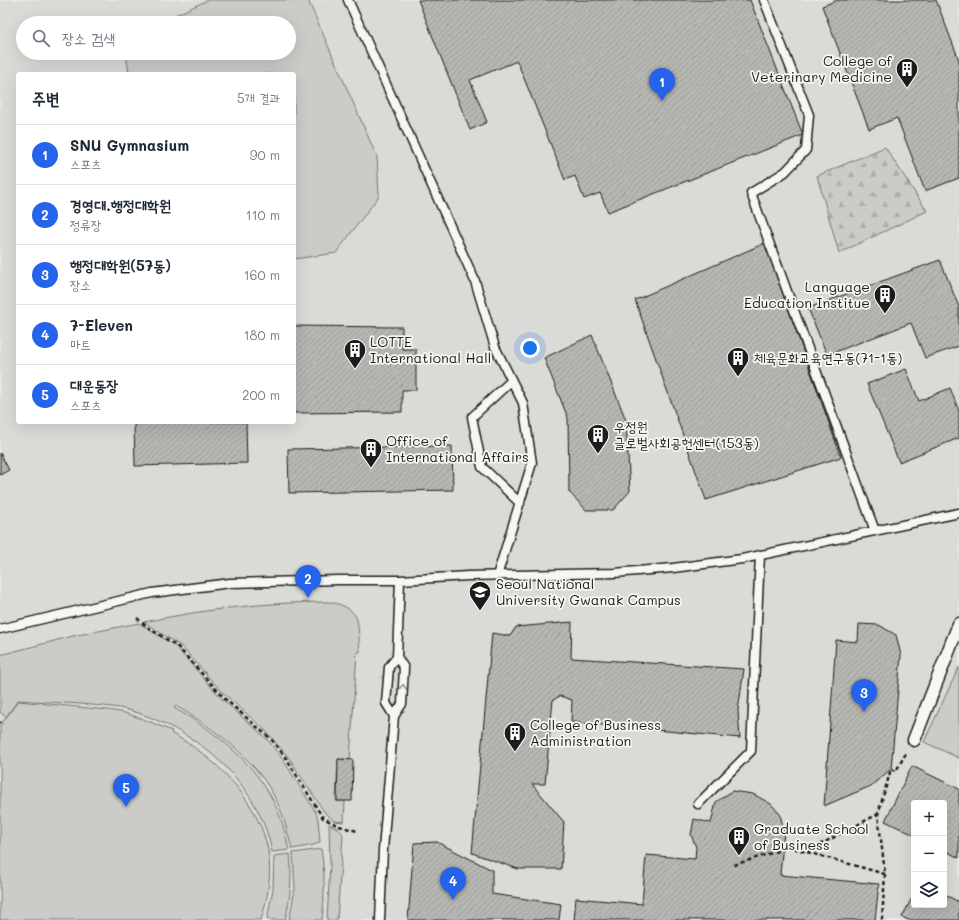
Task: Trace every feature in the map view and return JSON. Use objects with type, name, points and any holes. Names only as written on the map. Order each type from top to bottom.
[{"type":"street","points":[[914,740],[959,624]]},
{"type":"lane","points":[[348,0],[475,281],[495,347],[523,403],[532,464],[497,576]]},
{"type":"lane","points":[[764,0],[809,115],[806,150],[785,172],[751,193],[875,531]]},
{"type":"lane","points":[[511,380],[472,417],[482,467],[520,503]]},
{"type":"lane","points":[[0,629],[152,593],[230,583],[400,580],[614,573],[666,569],[760,555],[959,513]]},
{"type":"lane","points":[[698,804],[751,751],[760,555]]},
{"type":"lane","points":[[380,920],[383,850],[394,716],[402,704],[404,668],[397,657],[400,580]]},
{"type":"lane","points":[[394,716],[386,704],[389,667],[397,657]]},
{"type":"path","points":[[137,618],[147,627],[177,646],[225,699],[271,739],[286,758],[323,818],[339,826],[357,832]]},
{"type":"path","points":[[882,920],[885,874],[878,814],[891,769],[896,771],[914,740]]},
{"type":"path","points":[[806,852],[878,814]]},
{"type":"path","points":[[734,865],[790,846],[806,852],[885,874]]},
{"type":"shaded area","name":"Seoul National University Gwanak Campus","points":[[0,0],[959,0],[959,920],[0,920]]},
{"type":"green space","points":[[208,0],[308,0],[377,157],[379,196],[336,253],[296,259],[296,72],[129,72],[127,60],[296,60],[296,16],[173,16]]},
{"type":"green space","points":[[885,147],[927,211],[839,253],[817,176]]},
{"type":"green space","points":[[329,602],[344,606],[356,617],[360,652],[357,652],[350,759],[338,759],[336,801],[345,801],[344,822],[334,821],[325,813],[289,758],[264,729],[221,691],[182,647],[144,622],[190,613],[236,607],[283,603]]},
{"type":"green space","points":[[139,623],[175,646],[222,699],[267,739],[284,761],[315,811],[318,819],[320,842],[314,845],[292,849],[284,821],[273,794],[254,767],[217,733],[176,706],[174,708],[206,728],[236,752],[261,781],[279,814],[289,850],[272,852],[265,827],[254,804],[239,782],[222,763],[202,746],[180,732],[156,720],[126,709],[113,707],[18,700],[6,717],[0,712],[0,655],[73,636]]},
{"type":"green space","points":[[959,667],[959,758],[924,742]]},
{"type":"green space","points":[[18,701],[125,713],[172,731],[171,733],[203,754],[218,767],[245,797],[263,831],[268,850],[270,868],[266,903],[261,920],[0,920],[0,726]]},
{"type":"green space","points":[[329,824],[336,827],[343,835],[337,920],[327,920],[330,865]]},
{"type":"green space","points":[[321,849],[324,884],[322,920],[289,920],[295,889],[293,853]]},
{"type":"green space","points":[[290,854],[291,870],[289,904],[285,920],[267,920],[273,889],[274,856]]},
{"type":"building","points":[[418,0],[750,0],[803,135],[608,212],[600,193],[584,199],[575,176],[565,180],[517,61],[470,80],[487,122],[470,130]]},
{"type":"building","name":"College of Veterinary Medicine","points":[[838,0],[936,0],[959,60],[959,178],[925,191],[897,118],[869,129],[822,6]]},
{"type":"building","name":"체육문화교육연구동(71-1동)","points":[[765,243],[841,457],[706,500],[635,300]]},
{"type":"building","name":"Language Education Institue","points":[[940,260],[959,307],[959,346],[925,358],[911,323],[827,355],[808,308]]},
{"type":"building","name":"LOTTE International Hall","points":[[296,326],[402,327],[402,349],[416,349],[416,390],[402,390],[402,412],[296,413]]},
{"type":"building","name":"우정원 글로벌사회공헌센터(153동)","points":[[592,335],[626,420],[630,491],[613,510],[586,510],[569,492],[568,418],[544,358]]},
{"type":"building","points":[[906,369],[919,401],[950,388],[959,411],[959,438],[899,462],[867,384]]},
{"type":"building","points":[[134,424],[246,424],[247,463],[135,466]]},
{"type":"building","name":"Office of International Affairs","points":[[452,446],[453,490],[289,493],[288,449]]},
{"type":"building","points":[[0,453],[9,470],[0,475]]},
{"type":"building","name":"College of Business Administration","points":[[572,622],[571,658],[744,669],[738,711],[740,738],[571,722],[572,700],[560,696],[553,700],[545,784],[532,784],[564,822],[561,869],[518,869],[472,853],[492,633],[510,636],[516,627]]},
{"type":"building","points":[[859,624],[879,625],[896,635],[901,655],[891,769],[871,786],[824,806],[836,640],[858,642]]},
{"type":"building","points":[[338,759],[353,760],[352,801],[337,801]]},
{"type":"building","points":[[912,766],[959,789],[959,858],[947,852],[947,800],[911,800],[911,834],[885,821]]},
{"type":"building","name":"Graduate School of Business","points":[[732,791],[753,794],[771,804],[780,814],[784,831],[780,875],[879,884],[875,920],[574,920],[576,898],[642,904],[646,855],[695,859],[696,847],[691,835],[694,819],[711,823],[716,802]]},
{"type":"building","points":[[437,842],[492,870],[492,894],[561,904],[559,920],[408,920],[414,843]]},
{"type":"building","points":[[947,896],[959,902],[959,920],[908,920],[902,917],[911,900],[911,908],[947,908]]},
{"type":"place","name":"College of Veterinary Medicine","points":[[907,88]]},
{"type":"place","name":"SNU Gymnasium","points":[[662,101]]},
{"type":"place","name":"Language Education Institue","points":[[885,314]]},
{"type":"place","name":"LOTTE International Hall","points":[[355,370]]},
{"type":"place","name":"체육문화교육연구동(71-1동)","points":[[738,378]]},
{"type":"place","name":"우정원 글로벌사회공헌센터(153동)","points":[[598,454]]},
{"type":"place","name":"Office of International Affairs","points":[[371,468]]},
{"type":"place","name":"경영대.행정대학원","points":[[308,598]]},
{"type":"place","name":"Seoul National University Gwanak Campus","points":[[480,612]]},
{"type":"place","name":"행정대학원(57동)","points":[[864,712]]},
{"type":"place","name":"College of Business Administration","points":[[515,752]]},
{"type":"place","name":"대운동장","points":[[126,807]]},
{"type":"place","name":"Graduate School of Business","points":[[739,856]]},
{"type":"place","name":"7-Eleven","points":[[453,900]]}]
